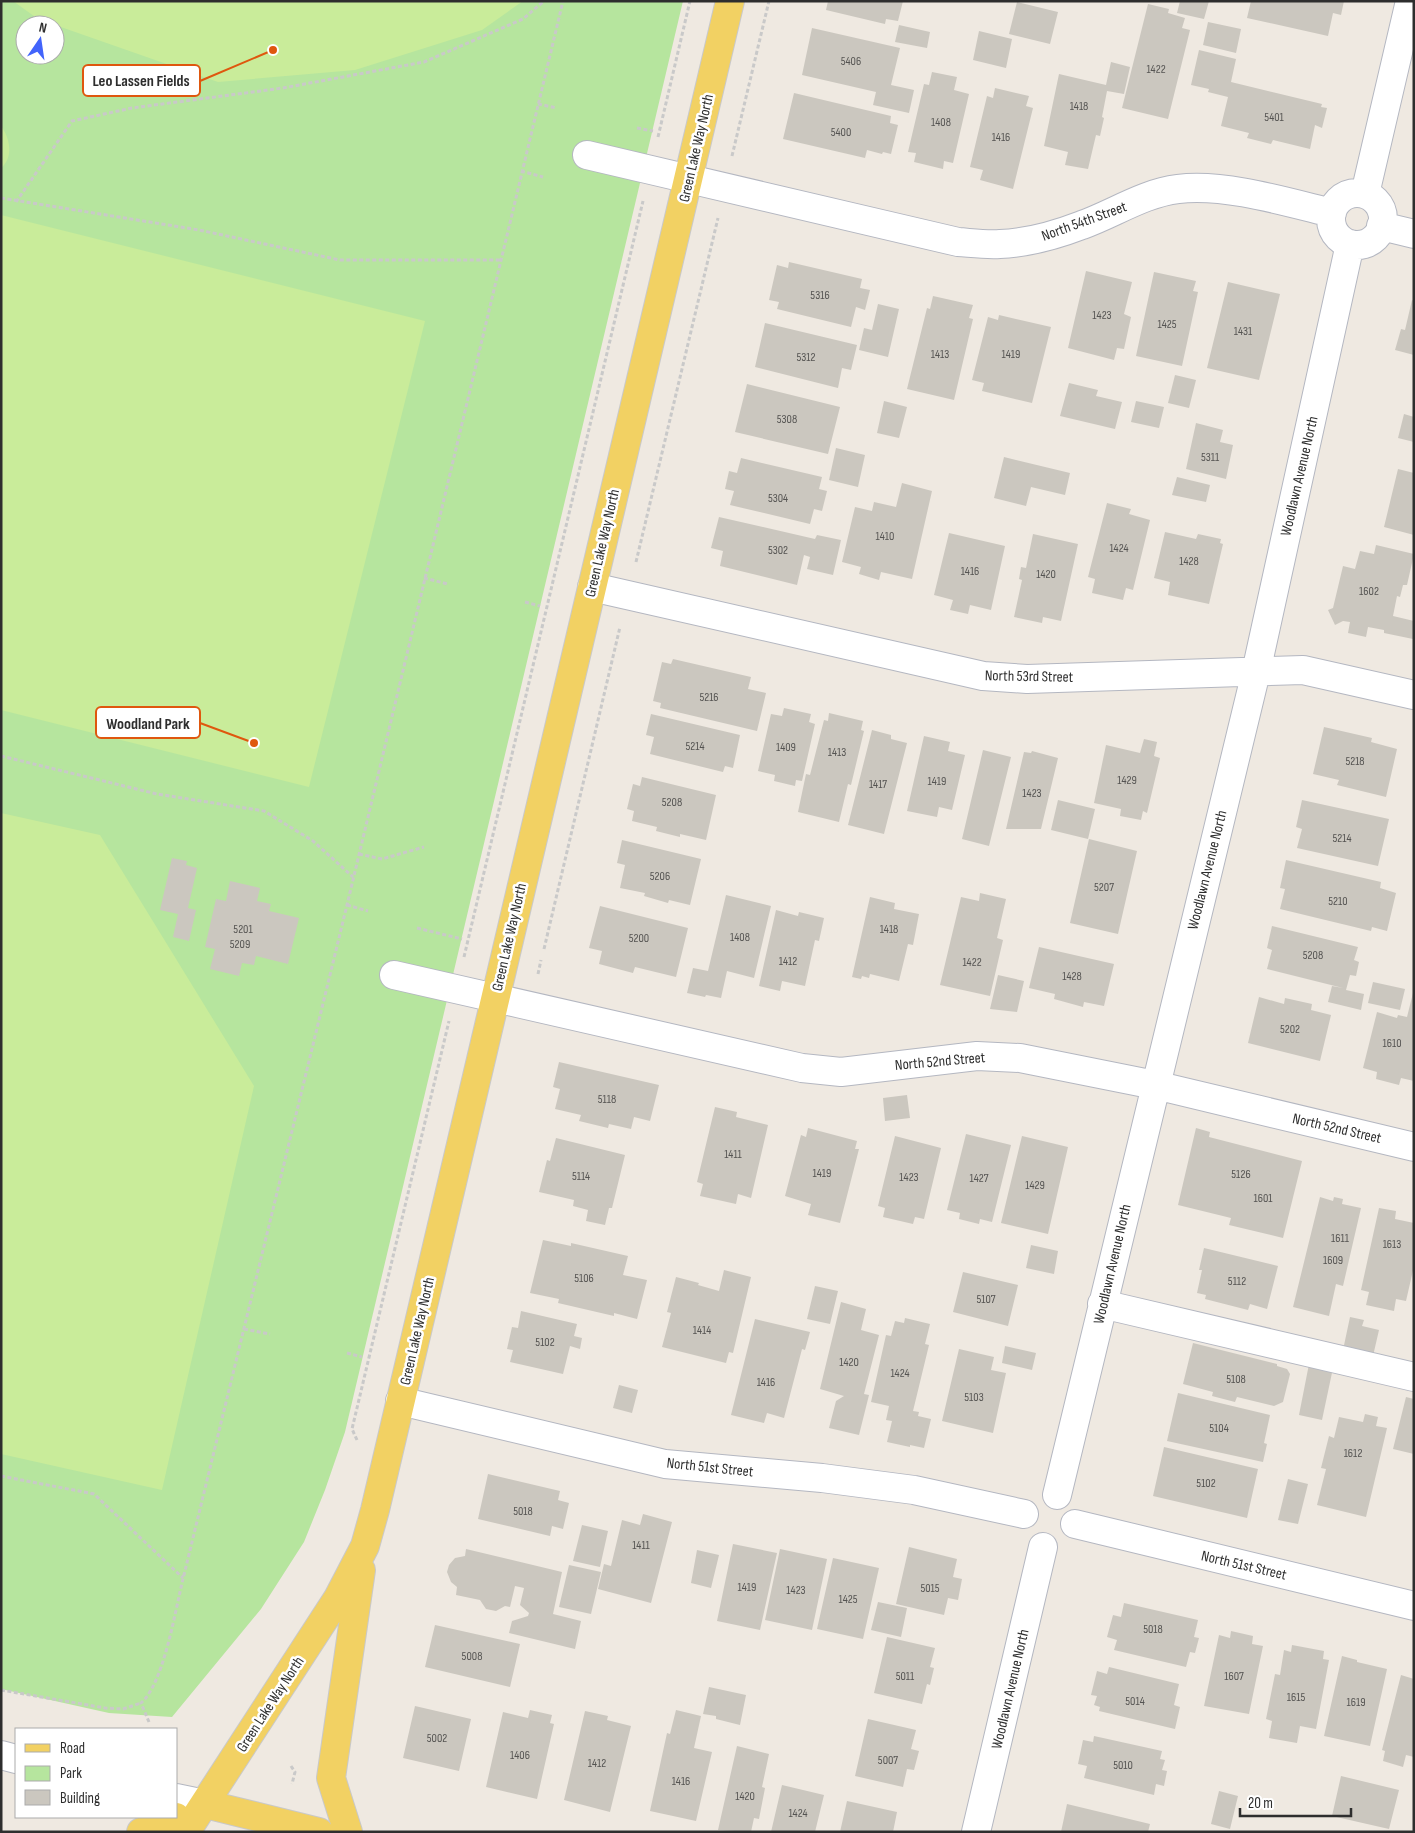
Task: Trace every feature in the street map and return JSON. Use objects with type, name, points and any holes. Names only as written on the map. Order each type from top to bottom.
[{"type":"main road","name":"Green Lake Way North","points":[[186,1832],[338,1598],[364,1546],[400,1401],[730,1]]},
{"type":"main road","points":[[348,1832],[331,1778],[364,1546]]},
{"type":"main road","points":[[178,1816],[205,1804],[319,1832]]},
{"type":"main road","points":[[141,1832],[174,1818]]},
{"type":"street","points":[[1365,194],[1410,1]]},
{"type":"street","name":"North 54th Street","points":[[587,155],[688,180],[966,243],[1000,244],[1045,237],[1082,225],[1146,198],[1178,189],[1213,188],[1332,213]]},
{"type":"street","points":[[1353,193],[1365,194],[1376,201],[1380,207],[1382,215],[1381,226],[1375,237],[1368,242],[1350,244],[1336,234],[1332,225],[1332,213],[1338,201],[1345,196],[1353,193]]},
{"type":"street","points":[[1381,226],[1414,234]]},
{"type":"street","name":"Woodlawn Avenue North","points":[[1057,1495],[1256,672],[1350,244]]},
{"type":"street","name":"North 53rd Street","points":[[592,587],[983,676],[1027,679],[1303,670],[1414,695]]},
{"type":"street","name":"North 52nd Street","points":[[394,975],[802,1068],[841,1072],[977,1056],[1020,1058],[1155,1085],[1414,1147]]},
{"type":"street","points":[[1102,1304],[1414,1377]]},
{"type":"street","name":"North 51st Street","points":[[400,1401],[666,1464],[822,1478],[914,1490],[1024,1514]]},
{"type":"street","points":[[1045,1494],[1057,1495],[1069,1503],[1074,1511],[1075,1524],[1071,1536],[1064,1543],[1043,1547],[1032,1541],[1026,1534],[1023,1526],[1024,1514],[1030,1502],[1036,1497],[1045,1494]]},
{"type":"street","name":"North 51st Street","points":[[1075,1524],[1414,1606]]},
{"type":"street","name":"Woodlawn Avenue North","points":[[976,1832],[1043,1547]]},
{"type":"street","points":[[1,1755],[15,1759]]},
{"type":"street","points":[[178,1798],[205,1804]]},
{"type":"path","points":[[16,202],[72,121],[132,108],[283,88],[424,62],[523,19],[544,1]]},
{"type":"path","points":[[1,1690],[105,1708],[123,1709],[141,1703],[152,1691],[160,1674],[347,905],[563,1]]},
{"type":"path","points":[[657,140],[690,1]]},
{"type":"path","points":[[734,150],[769,1]]},
{"type":"path","points":[[538,104],[557,108]]},
{"type":"path","points":[[637,128],[653,131]]},
{"type":"path","points":[[521,171],[543,177]]},
{"type":"path","points":[[352,1429],[644,195]]},
{"type":"path","points":[[1,198],[16,202],[198,230],[340,260],[500,260]]},
{"type":"path","points":[[637,557],[719,213]]},
{"type":"path","points":[[424,578],[448,584]]},
{"type":"path","points":[[526,602],[540,606]]},
{"type":"path","points":[[540,967],[621,624]]},
{"type":"path","points":[[1,756],[157,794],[264,811],[313,841],[353,878]]},
{"type":"path","points":[[359,854],[382,859],[424,847]]},
{"type":"path","points":[[347,905],[368,911]]},
{"type":"path","points":[[417,928],[462,939]]},
{"type":"path","points":[[244,1329],[270,1334]]},
{"type":"path","points":[[347,1353],[362,1357]]},
{"type":"path","points":[[1,1476],[94,1494],[183,1579]]},
{"type":"path","points":[[141,1703],[149,1722]]},
{"type":"path","points":[[290,1766],[295,1772],[292,1784]]},
{"type":"green space","points":[[1,1],[683,1],[345,1432],[325,1490],[304,1542],[261,1609],[172,1717],[109,1713],[1,1689]]},
{"type":"green space","points":[[13,1],[523,1],[482,30],[355,70],[218,82],[65,28],[65,15],[32,15]]},
{"type":"green space","points":[[1,126],[7,136],[9,153],[5,164],[1,168]]},
{"type":"green space","points":[[1,215],[425,321],[309,787],[1,710]]},
{"type":"green space","points":[[1,813],[100,835],[254,1086],[162,1490],[1,1454]]},
{"type":"building","points":[[828,1],[903,1],[898,21],[886,19],[885,24],[826,10]]},
{"type":"building","points":[[1180,1],[1209,1],[1204,19],[1177,13]]},
{"type":"building","points":[[1251,1],[1344,1],[1341,15],[1333,13],[1328,36],[1247,18]]},
{"type":"building","points":[[1017,2],[1058,12],[1050,44],[1009,34]]},
{"type":"building","points":[[1148,4],[1169,9],[1168,13],[1185,18],[1182,28],[1190,30],[1168,119],[1122,108]]},
{"type":"building","points":[[1208,22],[1241,29],[1236,53],[1203,45]]},
{"type":"building","points":[[899,25],[930,32],[927,48],[895,42]]},
{"type":"building","points":[[812,28],[900,48],[891,85],[914,90],[909,113],[873,105],[876,92],[802,75]]},
{"type":"building","points":[[979,31],[1012,39],[1006,68],[973,60]]},
{"type":"building","points":[[1199,50],[1236,59],[1231,82],[1322,104],[1321,107],[1327,108],[1322,128],[1315,125],[1310,149],[1273,140],[1271,144],[1247,138],[1249,133],[1221,126],[1228,97],[1208,92],[1209,89],[1191,85]]},
{"type":"building","points":[[1111,62],[1130,67],[1124,94],[1107,91],[1100,136],[1096,135],[1088,169],[1065,165],[1068,152],[1044,146],[1059,74],[1106,85]]},
{"type":"building","points":[[932,72],[957,77],[954,90],[969,94],[953,163],[944,161],[943,169],[914,162],[916,153],[908,152],[924,84],[929,85]]},
{"type":"building","points":[[995,88],[1029,96],[1026,106],[1033,108],[1013,189],[980,180],[983,170],[970,167],[987,96],[993,98]]},
{"type":"building","points":[[794,93],[891,116],[890,123],[898,125],[891,154],[867,150],[865,158],[783,139]]},
{"type":"building","points":[[789,262],[862,279],[860,288],[870,290],[865,310],[856,307],[851,327],[777,309],[779,302],[769,300],[777,265],[788,268]]},
{"type":"building","points":[[1086,271],[1132,282],[1124,314],[1131,317],[1124,349],[1117,348],[1114,360],[1068,348]]},
{"type":"building","points":[[1154,272],[1196,281],[1193,291],[1198,292],[1182,366],[1136,356]]},
{"type":"building","points":[[1228,282],[1280,294],[1259,380],[1207,368]]},
{"type":"building","points":[[933,296],[973,305],[969,318],[973,319],[954,400],[907,389],[927,308],[930,309]]},
{"type":"building","points":[[1412,300],[1414,301],[1414,355],[1395,350],[1401,329],[1405,330]]},
{"type":"building","points":[[878,304],[899,309],[888,357],[859,350],[864,328],[872,330]]},
{"type":"building","points":[[999,315],[1051,327],[1032,403],[982,391],[984,383],[972,380],[988,317],[998,320]]},
{"type":"building","points":[[765,323],[857,345],[851,370],[842,368],[838,388],[755,367]]},
{"type":"building","points":[[1175,375],[1196,380],[1189,408],[1168,403]]},
{"type":"building","points":[[1069,383],[1098,390],[1096,396],[1122,402],[1115,429],[1060,416]]},
{"type":"building","points":[[747,384],[840,407],[828,454],[735,432]]},
{"type":"building","points":[[884,401],[907,407],[899,438],[877,433]]},
{"type":"building","points":[[1136,401],[1164,407],[1159,428],[1131,422]]},
{"type":"building","points":[[1404,414],[1414,417],[1414,442],[1398,438]]},
{"type":"building","points":[[1196,423],[1223,430],[1220,442],[1233,445],[1226,479],[1186,469]]},
{"type":"building","points":[[836,448],[865,455],[858,487],[829,480]]},
{"type":"building","points":[[1004,457],[1070,473],[1065,495],[1031,487],[1026,506],[994,498]]},
{"type":"building","points":[[741,458],[822,477],[819,489],[827,491],[822,511],[814,509],[810,524],[730,505],[734,491],[725,489],[729,471],[737,473]]},
{"type":"building","points":[[1398,469],[1414,473],[1414,535],[1384,527]]},
{"type":"building","points":[[1177,477],[1210,485],[1206,502],[1172,495]]},
{"type":"building","points":[[902,483],[932,491],[912,579],[881,572],[879,580],[859,574],[861,567],[842,562],[855,507],[872,511],[874,502],[896,507]]},
{"type":"building","points":[[1107,503],[1131,509],[1129,514],[1150,520],[1133,590],[1126,588],[1123,600],[1092,593],[1095,579],[1088,577]]},
{"type":"building","points":[[719,517],[815,539],[817,535],[841,540],[833,575],[807,569],[810,557],[804,555],[797,585],[720,566],[723,551],[711,548]]},
{"type":"building","points":[[1165,532],[1196,539],[1198,534],[1221,539],[1220,543],[1223,544],[1209,604],[1168,595],[1170,582],[1154,578]]},
{"type":"building","points":[[949,533],[1005,546],[991,610],[970,605],[968,614],[950,610],[953,600],[934,595]]},
{"type":"building","points":[[1033,534],[1078,544],[1061,621],[1043,617],[1042,623],[1014,617],[1022,580],[1019,579],[1021,567],[1026,568]]},
{"type":"building","points":[[1376,545],[1414,554],[1407,585],[1403,585],[1400,597],[1397,596],[1393,616],[1414,621],[1413,639],[1384,633],[1384,630],[1368,627],[1366,637],[1348,633],[1350,622],[1343,621],[1335,625],[1328,610],[1333,608],[1343,566],[1355,569],[1360,551],[1374,554]]},
{"type":"building","points":[[673,659],[751,677],[748,689],[766,693],[757,731],[660,708],[661,703],[653,701],[662,662],[671,664]]},
{"type":"building","points":[[784,708],[811,714],[809,722],[815,724],[802,781],[796,780],[795,786],[774,781],[775,775],[758,771],[771,714],[782,716]]},
{"type":"building","points":[[829,713],[863,721],[861,730],[864,731],[851,785],[848,784],[839,822],[798,812],[806,774],[810,775],[824,720],[828,721]]},
{"type":"building","points":[[651,714],[740,735],[733,768],[725,766],[723,772],[650,754],[654,737],[646,735]]},
{"type":"building","points":[[1324,727],[1372,738],[1371,742],[1397,749],[1386,797],[1337,785],[1339,780],[1313,774]]},
{"type":"building","points":[[872,730],[891,735],[891,739],[907,743],[884,834],[848,825]]},
{"type":"building","points":[[924,736],[950,742],[948,751],[965,755],[952,810],[939,807],[937,817],[907,811]]},
{"type":"building","points":[[1144,739],[1157,742],[1154,756],[1160,758],[1147,813],[1143,811],[1141,820],[1120,816],[1121,809],[1094,803],[1106,745],[1140,753]]},
{"type":"building","points":[[983,750],[1011,757],[989,846],[962,839]]},
{"type":"building","points":[[1032,751],[1058,758],[1041,829],[1006,829],[1024,752],[1031,753]]},
{"type":"building","points":[[642,777],[716,795],[706,840],[680,834],[680,837],[656,831],[657,827],[632,821],[634,811],[627,809],[633,784],[640,786]]},
{"type":"building","points":[[1058,800],[1095,809],[1088,839],[1051,830]]},
{"type":"building","points":[[1302,800],[1389,819],[1378,866],[1297,848],[1302,829],[1296,827]]},
{"type":"building","points":[[1089,839],[1137,851],[1118,934],[1070,923]]},
{"type":"building","points":[[622,840],[701,859],[690,905],[669,900],[668,903],[644,896],[645,893],[620,888],[625,865],[617,863]]},
{"type":"building","points":[[172,858],[187,861],[186,865],[197,868],[188,908],[196,910],[189,941],[173,937],[178,914],[160,910]]},
{"type":"building","points":[[1286,860],[1381,882],[1380,888],[1396,893],[1387,931],[1372,927],[1371,931],[1280,909],[1285,889],[1280,888]]},
{"type":"building","points":[[230,881],[260,888],[257,901],[271,904],[269,911],[299,918],[288,964],[256,956],[254,965],[242,963],[239,976],[210,969],[215,949],[205,947],[216,899],[226,901]]},
{"type":"building","points":[[980,893],[1006,899],[997,938],[1003,940],[990,996],[940,985],[961,897],[979,901]]},
{"type":"building","points":[[726,895],[771,906],[754,978],[727,971],[721,998],[687,993],[693,968],[708,971]]},
{"type":"building","points":[[870,897],[895,903],[894,909],[919,914],[913,945],[908,944],[899,981],[870,974],[869,978],[862,976],[861,979],[852,977]]},
{"type":"building","points":[[600,906],[688,928],[676,977],[635,967],[633,973],[599,964],[602,951],[589,948]]},
{"type":"building","points":[[776,910],[798,916],[799,912],[824,918],[819,941],[815,940],[805,986],[782,981],[780,991],[759,986]]},
{"type":"building","points":[[1272,926],[1358,947],[1354,960],[1359,962],[1356,976],[1350,975],[1346,990],[1364,994],[1361,1010],[1328,1002],[1332,986],[1343,988],[1267,969],[1272,950],[1267,948]]},
{"type":"building","points":[[1039,947],[1114,964],[1104,1006],[1084,1002],[1083,1007],[1054,999],[1055,994],[1029,988]]},
{"type":"building","points":[[998,975],[1024,981],[1017,1012],[990,1009]]},
{"type":"building","points":[[1373,982],[1405,989],[1400,1010],[1368,1003]]},
{"type":"building","points":[[1413,993],[1414,1081],[1401,1078],[1399,1085],[1376,1079],[1377,1072],[1363,1068],[1377,1012],[1397,1018],[1398,1015],[1407,1017]]},
{"type":"building","points":[[1259,997],[1284,1004],[1285,998],[1312,1004],[1311,1010],[1331,1015],[1320,1061],[1248,1043]]},
{"type":"building","points":[[559,1062],[659,1085],[650,1121],[634,1117],[631,1129],[609,1124],[608,1128],[579,1121],[581,1115],[555,1109],[560,1089],[553,1087]]},
{"type":"building","points":[[907,1095],[910,1118],[885,1121],[883,1098]]},
{"type":"building","points":[[715,1107],[737,1112],[736,1117],[768,1125],[751,1198],[738,1194],[736,1204],[700,1196],[703,1184],[697,1182]]},
{"type":"building","points":[[808,1128],[857,1141],[855,1149],[859,1149],[840,1223],[808,1215],[811,1204],[785,1196],[801,1135],[806,1137]]},
{"type":"building","points":[[1196,1128],[1210,1132],[1209,1137],[1302,1161],[1283,1238],[1229,1225],[1231,1218],[1178,1205]]},
{"type":"building","points":[[966,1134],[1011,1145],[992,1222],[980,1219],[979,1224],[959,1219],[960,1213],[947,1210]]},
{"type":"building","points":[[895,1136],[941,1148],[924,1219],[915,1217],[913,1224],[883,1217],[885,1208],[878,1206]]},
{"type":"building","points":[[1022,1136],[1068,1147],[1048,1234],[1001,1223]]},
{"type":"building","points":[[556,1138],[625,1155],[612,1208],[609,1208],[605,1225],[586,1221],[588,1210],[573,1206],[574,1200],[539,1192],[547,1160],[550,1161]]},
{"type":"building","points":[[1320,1197],[1333,1201],[1334,1197],[1343,1199],[1342,1204],[1361,1208],[1343,1286],[1336,1284],[1329,1316],[1293,1307]]},
{"type":"building","points":[[1379,1208],[1396,1211],[1395,1219],[1414,1223],[1414,1266],[1406,1301],[1396,1299],[1394,1311],[1366,1305],[1369,1292],[1361,1290]]},
{"type":"building","points":[[543,1240],[571,1246],[571,1243],[628,1256],[623,1275],[647,1280],[637,1319],[614,1313],[614,1316],[558,1303],[559,1299],[530,1293]]},
{"type":"building","points":[[1031,1245],[1058,1251],[1054,1274],[1026,1268]]},
{"type":"building","points":[[1204,1248],[1278,1266],[1267,1309],[1250,1304],[1248,1310],[1205,1299],[1206,1295],[1197,1293],[1202,1270],[1199,1270]]},
{"type":"building","points":[[724,1270],[751,1277],[733,1353],[729,1352],[726,1363],[662,1347],[671,1313],[667,1312],[676,1277],[719,1291]]},
{"type":"building","points":[[963,1272],[1018,1285],[1008,1326],[953,1312]]},
{"type":"building","points":[[815,1286],[838,1291],[830,1324],[807,1319]]},
{"type":"building","points":[[841,1302],[866,1309],[861,1330],[879,1335],[864,1394],[869,1395],[859,1435],[829,1428],[836,1401],[844,1396],[820,1389]]},
{"type":"building","points":[[521,1311],[577,1324],[574,1336],[582,1338],[580,1349],[570,1346],[563,1374],[510,1362],[513,1350],[507,1349],[512,1327],[518,1328]]},
{"type":"building","points":[[1350,1317],[1364,1320],[1362,1326],[1379,1330],[1373,1356],[1343,1350]]},
{"type":"building","points":[[905,1318],[930,1324],[925,1344],[929,1345],[913,1411],[919,1412],[918,1416],[931,1419],[924,1448],[887,1442],[892,1421],[886,1420],[889,1406],[871,1402],[886,1335],[891,1336],[895,1321],[904,1323]]},
{"type":"building","points":[[755,1319],[810,1332],[805,1350],[802,1349],[784,1418],[767,1413],[764,1423],[731,1415]]},
{"type":"building","points":[[1193,1343],[1277,1364],[1277,1366],[1287,1369],[1290,1374],[1283,1402],[1274,1406],[1237,1397],[1235,1402],[1212,1396],[1213,1392],[1183,1384]]},
{"type":"building","points":[[1005,1346],[1036,1353],[1032,1370],[1002,1363]]},
{"type":"building","points":[[959,1349],[994,1357],[991,1370],[1006,1373],[993,1433],[942,1421]]},
{"type":"building","points":[[1309,1364],[1333,1368],[1322,1420],[1299,1415]]},
{"type":"building","points":[[619,1385],[638,1390],[632,1413],[613,1408]]},
{"type":"building","points":[[1178,1393],[1270,1415],[1264,1443],[1267,1444],[1263,1462],[1167,1441]]},
{"type":"building","points":[[1406,1397],[1414,1399],[1414,1454],[1393,1449]]},
{"type":"building","points":[[1365,1414],[1378,1417],[1376,1426],[1387,1428],[1366,1517],[1317,1505],[1326,1469],[1321,1468],[1329,1436],[1334,1438],[1339,1417],[1363,1422]]},
{"type":"building","points":[[1164,1447],[1258,1469],[1247,1518],[1153,1496]]},
{"type":"building","points":[[488,1474],[560,1491],[558,1500],[569,1503],[563,1529],[552,1526],[550,1536],[478,1519]]},
{"type":"building","points":[[1288,1479],[1308,1484],[1298,1524],[1278,1520]]},
{"type":"building","points":[[643,1514],[672,1522],[651,1603],[598,1589],[604,1564],[611,1566],[622,1520],[640,1525]]},
{"type":"building","points":[[582,1525],[608,1531],[600,1567],[573,1561]]},
{"type":"building","points":[[733,1544],[777,1553],[760,1630],[717,1621]]},
{"type":"building","points":[[909,1547],[957,1559],[953,1577],[962,1579],[958,1600],[948,1598],[944,1615],[896,1604]]},
{"type":"building","points":[[466,1549],[562,1572],[553,1614],[581,1621],[575,1649],[509,1633],[512,1621],[528,1616],[529,1613],[520,1605],[524,1588],[515,1586],[510,1607],[505,1606],[496,1611],[486,1609],[480,1600],[456,1595],[457,1587],[451,1582],[447,1572],[449,1565],[455,1558],[465,1556]]},
{"type":"building","points":[[780,1549],[827,1559],[812,1630],[765,1620]]},
{"type":"building","points":[[697,1550],[719,1555],[711,1588],[691,1583]]},
{"type":"building","points":[[833,1558],[879,1568],[863,1639],[817,1629]]},
{"type":"building","points":[[569,1565],[601,1572],[591,1614],[559,1607]]},
{"type":"building","points":[[878,1602],[907,1608],[901,1637],[871,1630]]},
{"type":"building","points":[[1124,1603],[1198,1620],[1194,1637],[1199,1638],[1195,1653],[1190,1652],[1186,1667],[1114,1650],[1117,1640],[1107,1637],[1113,1615],[1121,1617]]},
{"type":"building","points":[[435,1625],[520,1644],[510,1687],[425,1667]]},
{"type":"building","points":[[1231,1631],[1253,1636],[1252,1644],[1263,1646],[1249,1714],[1204,1706],[1219,1635],[1230,1638]]},
{"type":"building","points":[[887,1637],[935,1648],[930,1667],[934,1668],[930,1685],[927,1684],[922,1704],[874,1693]]},
{"type":"building","points":[[1292,1645],[1324,1651],[1323,1659],[1329,1660],[1316,1729],[1300,1726],[1297,1743],[1269,1738],[1272,1721],[1266,1719],[1275,1674],[1280,1675],[1284,1650],[1291,1652]]},
{"type":"building","points":[[1342,1656],[1357,1660],[1357,1662],[1387,1669],[1370,1746],[1324,1736]]},
{"type":"building","points":[[1109,1667],[1179,1684],[1174,1705],[1180,1707],[1175,1729],[1099,1711],[1100,1707],[1094,1705],[1097,1696],[1091,1695],[1097,1671],[1107,1674]]},
{"type":"building","points":[[1401,1675],[1414,1679],[1414,1757],[1406,1755],[1403,1767],[1383,1761],[1385,1751],[1382,1750]]},
{"type":"building","points":[[709,1687],[746,1695],[740,1725],[716,1719],[716,1716],[703,1714]]},
{"type":"building","points":[[415,1706],[471,1719],[459,1771],[403,1758]]},
{"type":"building","points":[[530,1710],[552,1715],[550,1723],[554,1724],[537,1799],[486,1787],[503,1712],[528,1718]]},
{"type":"building","points":[[676,1710],[701,1716],[694,1748],[712,1752],[696,1821],[650,1811],[667,1733],[670,1734]]},
{"type":"building","points":[[585,1711],[608,1716],[607,1720],[631,1726],[610,1812],[564,1800]]},
{"type":"building","points":[[868,1719],[916,1730],[911,1749],[919,1751],[914,1770],[907,1769],[903,1787],[855,1776]]},
{"type":"building","points":[[1094,1736],[1162,1751],[1160,1759],[1165,1760],[1162,1770],[1167,1771],[1164,1786],[1156,1784],[1154,1795],[1084,1778],[1087,1766],[1078,1764],[1083,1740],[1093,1742]]},
{"type":"building","points":[[737,1746],[769,1754],[762,1787],[765,1788],[759,1819],[754,1818],[751,1832],[718,1830]]},
{"type":"building","points":[[1341,1776],[1399,1790],[1389,1829],[1332,1816]]},
{"type":"building","points":[[782,1785],[824,1795],[815,1832],[771,1832]]},
{"type":"building","points":[[1219,1791],[1238,1796],[1230,1829],[1211,1824]]},
{"type":"building","points":[[847,1801],[897,1812],[893,1832],[840,1832]]},
{"type":"building","points":[[1067,1804],[1150,1824],[1148,1832],[1061,1832]]},
{"type":"place","name":"Leo Lassen Fields","points":[[273,50]]},
{"type":"place","name":"Woodland Park","points":[[254,743]]}]
